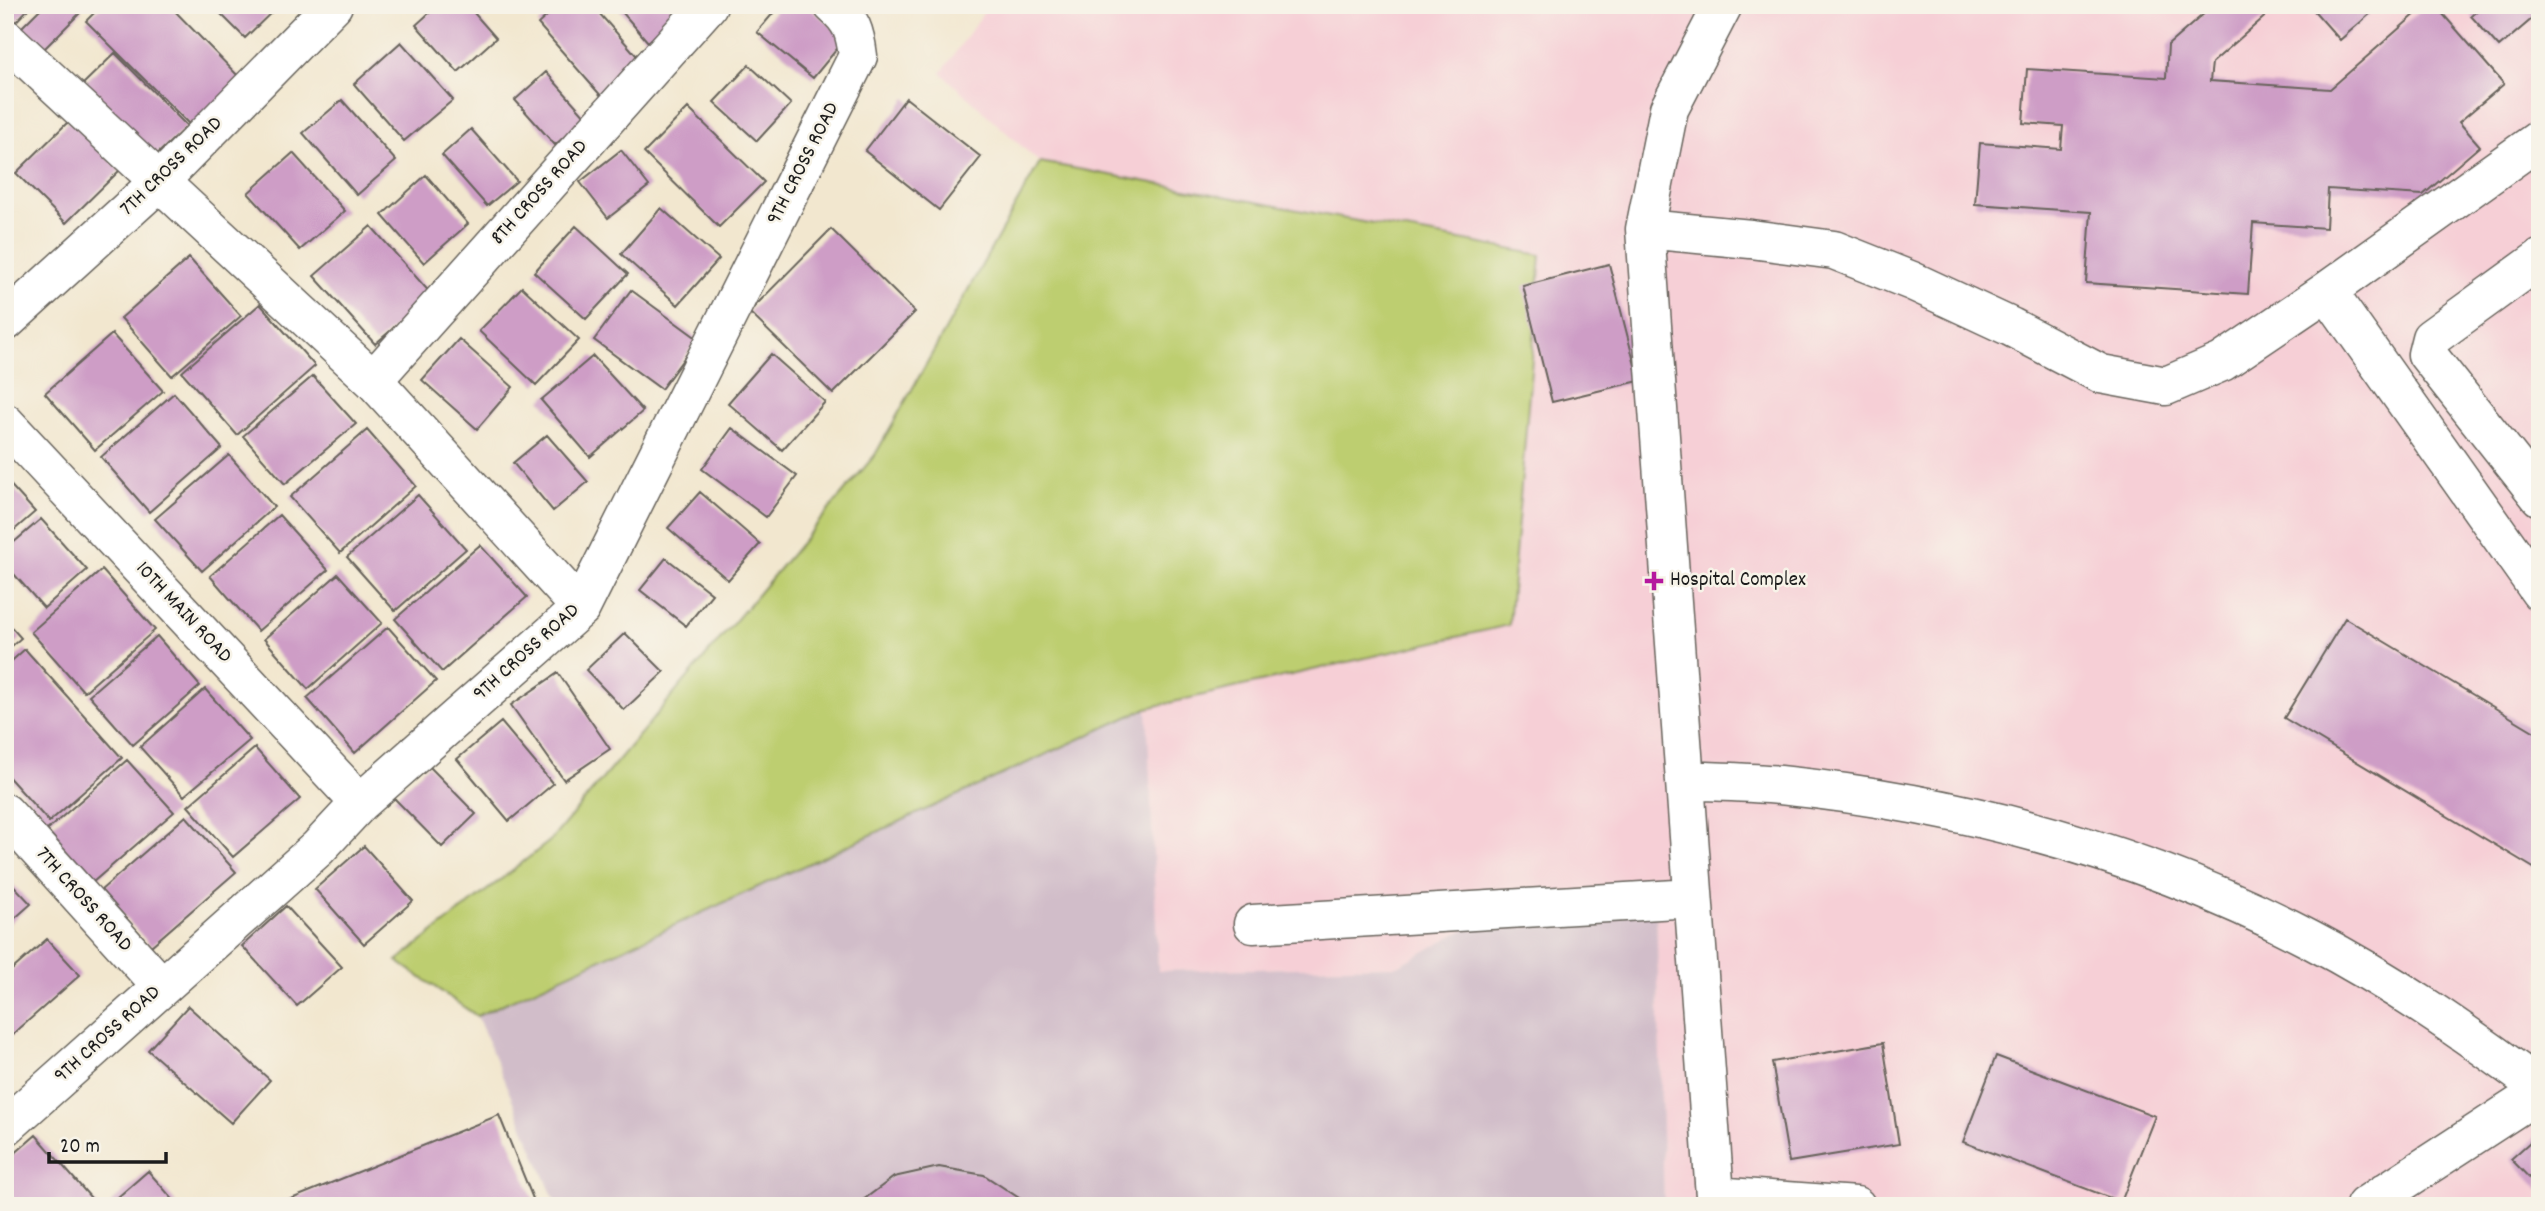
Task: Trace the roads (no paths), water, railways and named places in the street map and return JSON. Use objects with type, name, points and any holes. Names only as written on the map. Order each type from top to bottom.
[{"type":"street","name":"7TH CROSS ROAD","points":[[5,322],[159,183],[333,5]]},
{"type":"street","name":"8TH CROSS ROAD","points":[[373,380],[708,5]]},
{"type":"street","name":"9TH CROSS ROAD","points":[[5,1127],[317,848],[360,803],[581,608],[858,57],[856,40],[848,18],[833,5]]},
{"type":"street","points":[[1723,5],[1669,109],[1645,229],[1716,1201],[1856,1206]]},
{"type":"street","points":[[5,38],[373,380],[581,608]]},
{"type":"street","points":[[1645,229],[1835,250],[1950,298],[2101,374],[2166,386],[2222,362],[2327,291],[2540,139]]},
{"type":"street","points":[[2540,259],[2431,338],[2427,354],[2540,497]]},
{"type":"street","points":[[2327,291],[2540,592]]},
{"type":"street","name":"10TH MAIN ROAD","points":[[5,423],[360,803]]},
{"type":"street","points":[[1685,780],[1777,785],[1870,796],[1948,811],[2051,836],[2139,864],[2226,899],[2309,939],[2390,985],[2468,1035],[2540,1090],[2365,1206]]},
{"type":"street","name":"7TH CROSS ROAD","points":[[5,813],[162,987]]},
{"type":"street","points":[[1253,924],[1693,898]]},
{"type":"place","name":"Hospital Complex","points":[[1654,581]]}]
